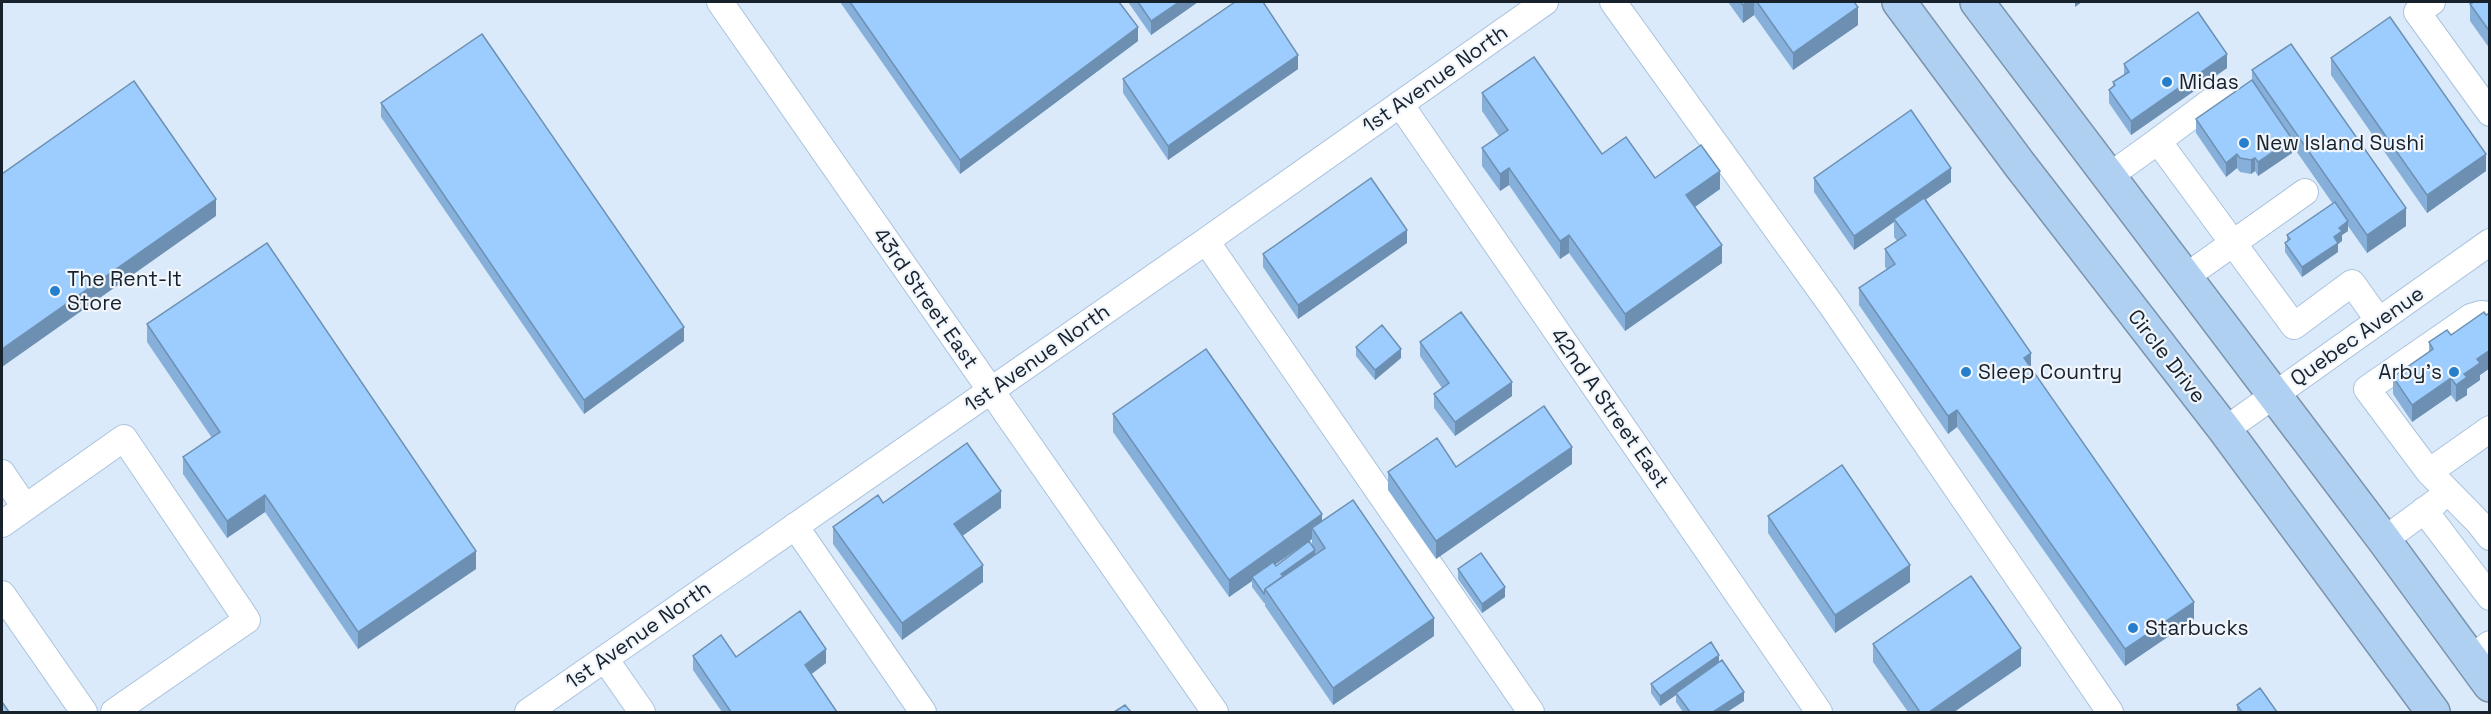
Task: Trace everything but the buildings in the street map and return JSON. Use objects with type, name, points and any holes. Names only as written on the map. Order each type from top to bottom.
[{"type":"highway","name":"Circle Drive","points":[[1899,2],[2020,165],[2225,430],[2433,712]]},
{"type":"highway","points":[[1977,2],[2384,540],[2480,651],[2490,685]]},
{"type":"street","name":"43rd Street East","points":[[720,2],[1215,712]]},
{"type":"street","name":"1st Avenue North","points":[[528,712],[1206,241],[1545,2]]},
{"type":"street","points":[[1613,2],[1832,306],[2110,712]]},
{"type":"street","points":[[2417,5],[2490,113]]},
{"type":"street","points":[[2108,177],[2222,94]]},
{"type":"street","name":"42nd A Street East","points":[[1400,104],[1819,712]]},
{"type":"street","points":[[2158,141],[2294,326],[2352,283],[2379,321]]},
{"type":"street","points":[[2184,278],[2305,192]]},
{"type":"street","points":[[1206,241],[1531,712]]},
{"type":"street","name":"Quebec Avenue","points":[[2225,430],[2379,321],[2486,253]]},
{"type":"street","points":[[2486,526],[2449,494],[2429,472],[2367,389],[2471,318],[2481,314],[2490,315]]},
{"type":"street","points":[[2429,472],[2490,429]]},
{"type":"street","points":[[2,524],[124,438],[247,620],[114,712]]},
{"type":"street","points":[[2,473],[25,507]]},
{"type":"street","points":[[2384,540],[2449,494]]},
{"type":"street","points":[[2424,510],[2490,597]]},
{"type":"street","points":[[795,526],[923,712]]},
{"type":"street","points":[[2,594],[84,712]]},
{"type":"street","points":[[605,659],[642,712]]},
{"type":"place","name":"Midas","points":[[2167,82]]},
{"type":"place","name":"New Island Sushi","points":[[2244,143]]},
{"type":"place","name":"The Rent-It Store","points":[[55,291]]},
{"type":"place","name":"Sleep Country","points":[[1966,372]]},
{"type":"place","name":"Arby's","points":[[2454,372]]},
{"type":"place","name":"Starbucks","points":[[2133,628]]}]
